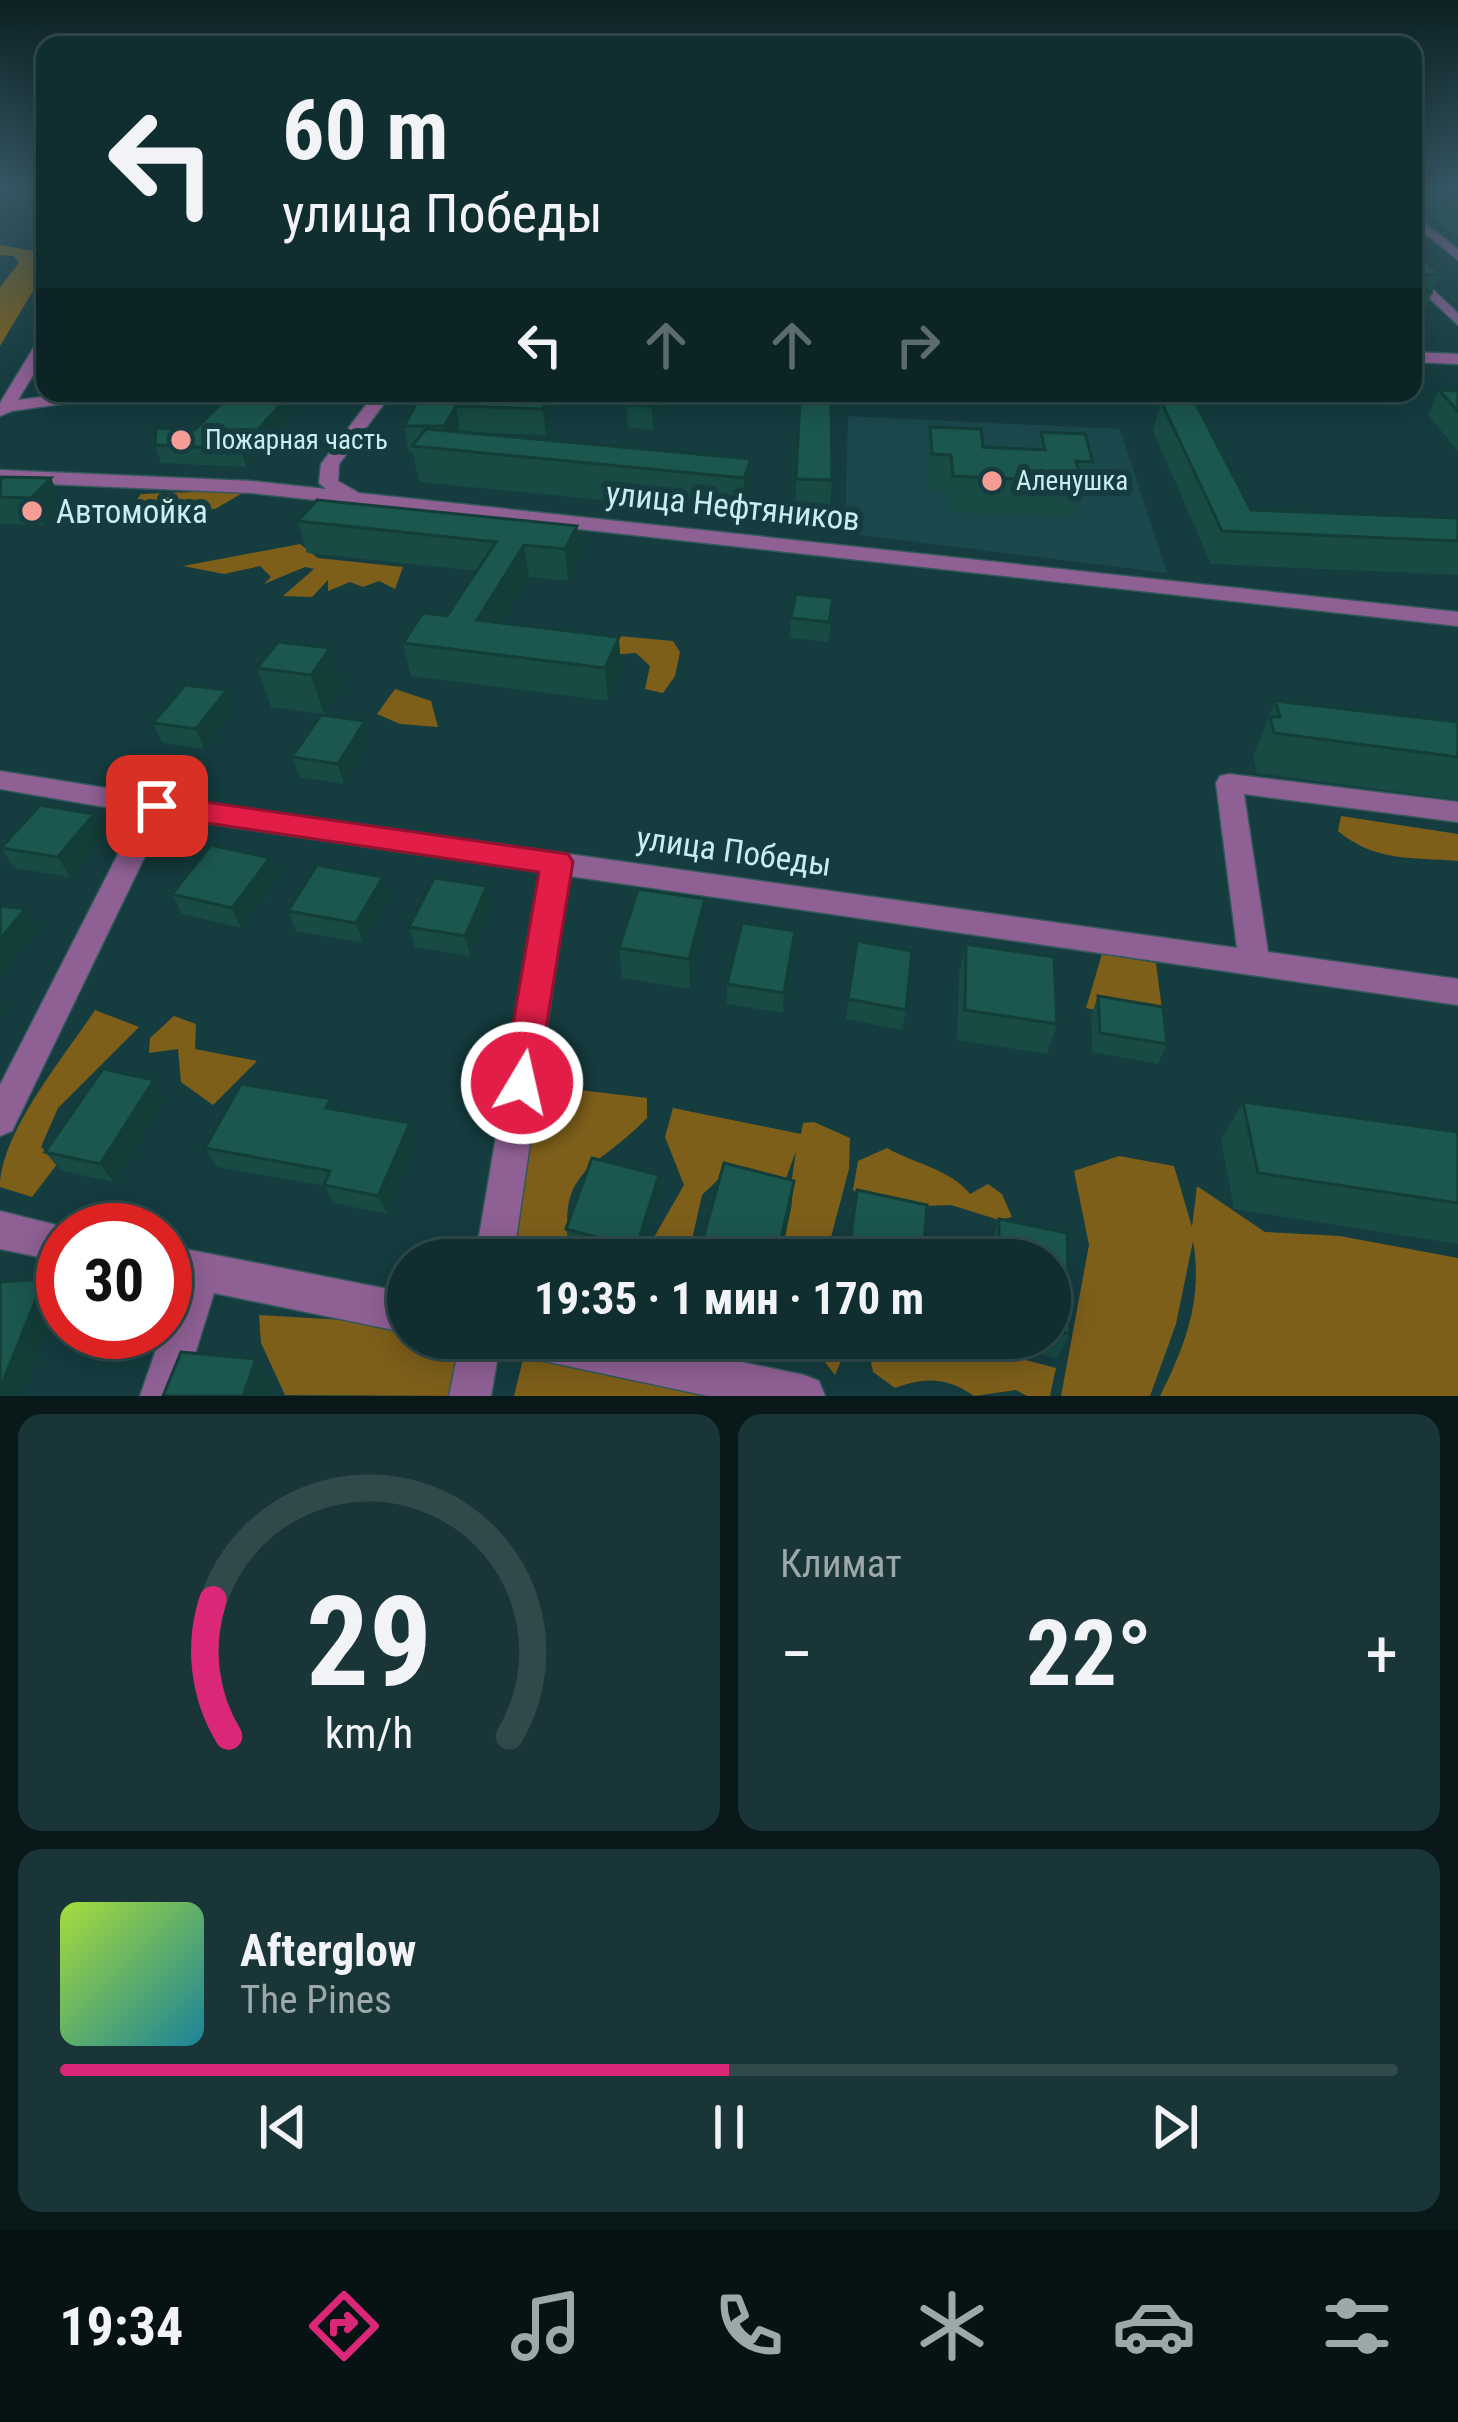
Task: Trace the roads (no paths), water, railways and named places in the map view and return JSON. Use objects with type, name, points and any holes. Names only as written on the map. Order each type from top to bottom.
[{"type":"street","points":[[1422,284],[1458,321]]},
{"type":"street","points":[[1433,295],[1458,296]]},
{"type":"street","points":[[3,412],[36,360]]},
{"type":"street","points":[[3,412],[60,402]]},
{"type":"street","points":[[252,487],[302,481],[330,464],[378,402]]},
{"type":"street","points":[[330,464],[328,483],[354,497]]},
{"type":"street","name":"улица Нефтяников","points":[[0,476],[252,487],[354,497],[1458,619]]},
{"type":"street","name":"улица Победы","points":[[0,780],[1458,992]]},
{"type":"street","points":[[1254,962],[1229,783],[1458,812]]},
{"type":"street","points":[[0,1120],[157,806]]},
{"type":"street","points":[[497,1239],[557,862]]},
{"type":"street","points":[[0,1230],[36,1237]]},
{"type":"street","points":[[192,1269],[387,1309]]},
{"type":"street","points":[[161,1396],[167,1359]]},
{"type":"street","points":[[470,1396],[477,1359]]},
{"type":"street","points":[[627,1359],[789,1394]]},
{"type":"place","name":"Пожарная часть","points":[[181,440]]},
{"type":"place","name":"Аленушка","points":[[992,481]]},
{"type":"place","name":"Автомойка","points":[[32,511]]}]
